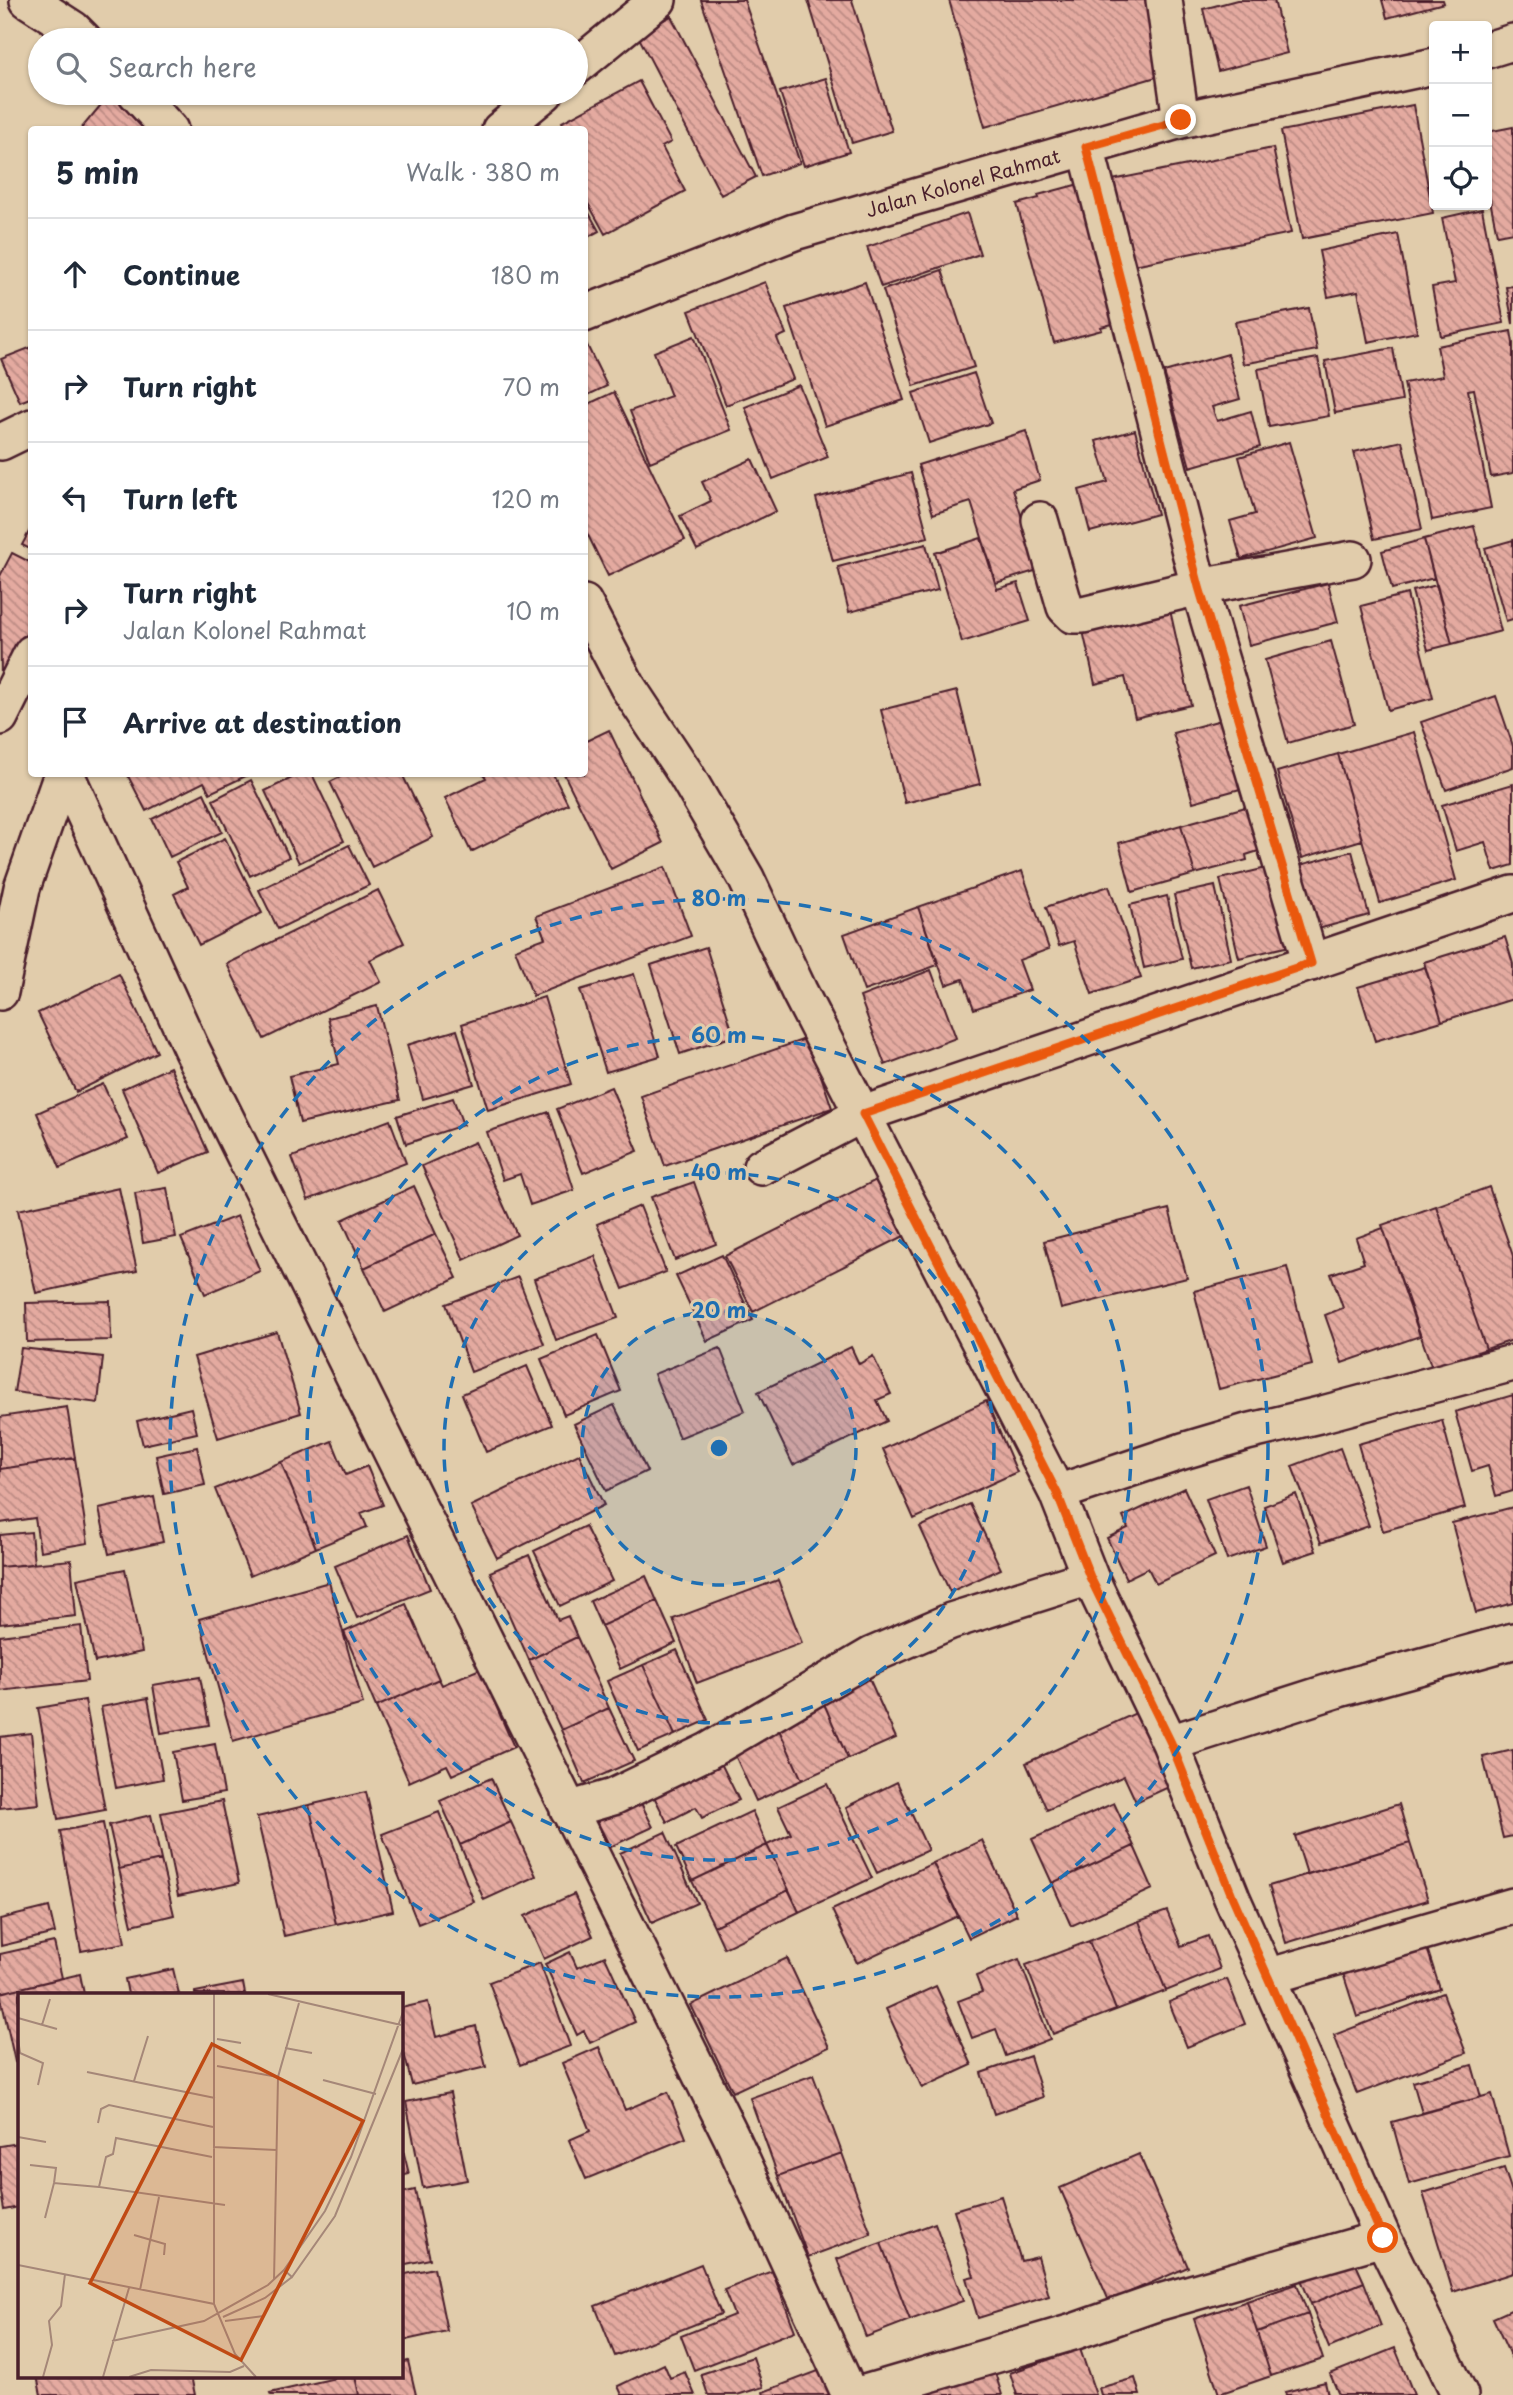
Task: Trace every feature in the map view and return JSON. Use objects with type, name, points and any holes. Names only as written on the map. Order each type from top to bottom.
[{"type":"street","points":[[28,0],[72,28]]},
{"type":"street","points":[[588,58],[658,0]]},
{"type":"street","points":[[1164,0],[1181,120]]},
{"type":"street","points":[[1492,48],[1513,42]]},
{"type":"street","name":"Jalan Kolonel Rahmat","points":[[588,312],[794,232],[1181,120],[1429,67]]},
{"type":"street","points":[[147,105],[166,126]]},
{"type":"street","points":[[505,126],[530,105]]},
{"type":"street","points":[[1086,147],[1199,587],[1311,963]]},
{"type":"street","points":[[1040,520],[1065,607],[1073,615],[1083,615],[1199,587],[1353,559]]},
{"type":"street","points":[[588,611],[628,687],[685,773],[746,878],[799,991],[1057,1493],[1090,1577],[1171,1743],[1267,1977],[1383,2238],[1460,2395]]},
{"type":"street","points":[[0,716],[28,661]]},
{"type":"street","points":[[0,992],[11,887],[63,777]]},
{"type":"street","points":[[65,777],[191,1048],[731,2136],[850,2395]]},
{"type":"street","points":[[761,1167],[863,1114],[1513,894]]},
{"type":"street","points":[[1057,1493],[1247,1432],[1513,1363]]},
{"type":"street","points":[[568,1810],[613,1797],[708,1751],[872,1655],[951,1621],[1090,1577]]},
{"type":"street","points":[[1171,1743],[1339,1689],[1513,1641]]},
{"type":"street","points":[[1267,1977],[1513,1906]]},
{"type":"street","points":[[858,2395],[1073,2332],[1153,2304],[1383,2238]]},
{"type":"building","points":[[701,0],[744,0],[800,163],[762,176]]},
{"type":"building","points":[[808,0],[852,0],[892,131],[852,143]]},
{"type":"building","points":[[949,0],[1150,0],[1170,73],[985,127]]},
{"type":"building","points":[[1237,0],[1274,0],[1287,53],[1218,71],[1203,9]]},
{"type":"building","points":[[1382,0],[1443,0],[1444,3],[1387,18]]},
{"type":"building","points":[[671,16],[756,177],[721,195],[637,34]]},
{"type":"building","points":[[826,78],[849,152],[804,166],[780,92]]},
{"type":"building","points":[[639,81],[671,142],[662,147],[685,191],[605,234],[588,203],[588,126],[564,126],[562,122]]},
{"type":"building","points":[[101,105],[123,105],[149,126],[83,126]]},
{"type":"building","points":[[1413,105],[1429,191],[1429,210],[1433,213],[1302,239],[1281,131]]},
{"type":"building","points":[[1513,127],[1513,232],[1497,235],[1492,210],[1492,131]]},
{"type":"building","points":[[1273,148],[1291,233],[1129,266],[1112,180]]},
{"type":"building","points":[[1083,183],[1120,322],[1101,327],[1102,330],[1054,343],[1017,204],[1039,198],[1038,195]]},
{"type":"building","points":[[1482,210],[1504,323],[1441,336],[1432,287],[1455,283],[1442,218]]},
{"type":"building","points":[[588,211],[599,231],[588,237]]},
{"type":"building","points":[[967,213],[980,254],[881,287],[867,247]]},
{"type":"building","points":[[1398,234],[1417,332],[1368,342],[1358,291],[1328,297],[1319,251]]},
{"type":"building","points":[[942,270],[974,367],[914,386],[883,290]]},
{"type":"building","points":[[765,282],[786,334],[777,338],[793,379],[726,405],[689,311]]},
{"type":"building","points":[[865,282],[904,400],[825,426],[786,308]]},
{"type":"building","points":[[1513,286],[1513,324],[1506,287]]},
{"type":"building","points":[[1309,308],[1317,350],[1243,364],[1235,322]]},
{"type":"building","points":[[1511,331],[1513,473],[1491,477],[1474,389],[1468,390],[1491,508],[1432,520],[1404,383],[1443,376],[1437,346]]},
{"type":"building","points":[[694,336],[731,430],[650,462],[630,411],[671,396],[654,352]]},
{"type":"building","points":[[588,347],[607,386],[588,395]]},
{"type":"building","points":[[1393,348],[1402,401],[1335,413],[1325,361]]},
{"type":"building","points":[[28,349],[28,399],[20,402],[1,359]]},
{"type":"building","points":[[1228,354],[1240,399],[1212,407],[1217,421],[1251,411],[1260,447],[1190,467],[1164,372]]},
{"type":"building","points":[[1318,358],[1329,416],[1269,427],[1258,369]]},
{"type":"building","points":[[974,373],[991,423],[929,443],[913,393]]},
{"type":"building","points":[[799,385],[828,457],[773,479],[745,407]]},
{"type":"building","points":[[614,392],[685,540],[608,576],[588,535],[588,404]]},
{"type":"building","points":[[1135,430],[1157,514],[1090,532],[1079,490],[1108,482],[1096,441]]},
{"type":"building","points":[[1026,431],[1040,480],[1013,489],[1038,570],[996,583],[971,502],[933,514],[918,465]]},
{"type":"building","points":[[1402,441],[1422,529],[1374,539],[1354,452]]},
{"type":"building","points":[[1289,442],[1317,538],[1241,559],[1230,521],[1255,514],[1239,457]]},
{"type":"building","points":[[752,459],[776,511],[697,550],[680,516],[711,501],[702,482]]},
{"type":"building","points":[[911,473],[928,537],[833,561],[816,498]]},
{"type":"building","points":[[1474,526],[1501,631],[1452,644],[1424,539]]},
{"type":"building","points":[[28,534],[28,548],[22,545]]},
{"type":"building","points":[[981,538],[997,589],[1018,583],[1030,621],[962,642],[935,553]]},
{"type":"building","points":[[1424,539],[1434,578],[1392,589],[1382,551]]},
{"type":"building","points":[[1513,540],[1513,619],[1506,621],[1485,548]]},
{"type":"building","points":[[926,544],[938,590],[849,612],[838,567]]},
{"type":"building","points":[[12,553],[28,561],[28,635],[1,686],[0,576]]},
{"type":"building","points":[[1328,583],[1338,622],[1249,645],[1239,606]]},
{"type":"building","points":[[1437,585],[1452,644],[1428,650],[1412,591]]},
{"type":"building","points":[[1407,594],[1433,698],[1388,710],[1361,606]]},
{"type":"building","points":[[1170,610],[1191,705],[1135,718],[1125,677],[1095,684],[1083,631]]},
{"type":"building","points":[[1331,641],[1354,724],[1288,743],[1265,660]]},
{"type":"building","points":[[957,691],[980,784],[905,803],[881,710]]},
{"type":"building","points":[[1496,696],[1513,746],[1513,767],[1446,790],[1421,722]]},
{"type":"building","points":[[1221,720],[1240,789],[1193,802],[1173,733]]},
{"type":"building","points":[[609,730],[663,843],[611,869],[565,777],[588,777],[588,740]]},
{"type":"building","points":[[1414,732],[1456,880],[1380,903],[1338,754]]},
{"type":"building","points":[[1338,754],[1362,840],[1302,858],[1277,772]]},
{"type":"building","points":[[129,777],[244,777],[210,793],[204,782],[146,811]]},
{"type":"building","points":[[294,777],[313,777],[344,841],[299,863],[265,791]]},
{"type":"building","points":[[340,777],[403,777],[433,837],[372,867],[330,782]]},
{"type":"building","points":[[554,777],[568,804],[471,852],[445,798],[486,778]]},
{"type":"building","points":[[251,780],[289,857],[250,876],[213,800]]},
{"type":"building","points":[[1513,784],[1513,865],[1494,871],[1485,842],[1456,851],[1442,805]]},
{"type":"building","points":[[204,793],[222,832],[170,857],[152,819]]},
{"type":"building","points":[[1260,803],[1271,847],[1246,855],[1247,860],[1195,874],[1181,825]]},
{"type":"building","points":[[1181,825],[1195,874],[1132,892],[1119,843]]},
{"type":"building","points":[[225,838],[262,913],[199,945],[174,894],[188,887],[176,862]]},
{"type":"building","points":[[349,845],[369,885],[278,929],[259,890]]},
{"type":"building","points":[[1352,851],[1369,915],[1318,929],[1300,865]]},
{"type":"building","points":[[1275,866],[1294,945],[1239,958],[1220,879]]},
{"type":"building","points":[[665,867],[691,936],[533,996],[515,949],[545,938],[536,916]]},
{"type":"building","points":[[1022,871],[1049,949],[1019,960],[1030,990],[974,1009],[963,979],[946,985],[918,907]]},
{"type":"building","points":[[1109,886],[1141,978],[1092,994],[1074,941],[1059,946],[1046,907]]},
{"type":"building","points":[[1215,886],[1231,959],[1191,968],[1174,895]]},
{"type":"building","points":[[378,890],[404,943],[370,960],[381,982],[264,1039],[227,964]]},
{"type":"building","points":[[1167,896],[1182,959],[1144,968],[1130,905]]},
{"type":"building","points":[[918,907],[938,965],[864,991],[844,934]]},
{"type":"building","points":[[1505,937],[1513,964],[1513,999],[1442,1021],[1424,962]]},
{"type":"building","points":[[706,947],[734,1036],[680,1054],[651,965]]},
{"type":"building","points":[[1425,967],[1442,1021],[1375,1041],[1358,987]]},
{"type":"building","points":[[931,970],[956,1038],[885,1065],[860,997]]},
{"type":"building","points":[[119,974],[157,1052],[76,1092],[38,1013]]},
{"type":"building","points":[[634,974],[660,1056],[606,1072],[580,990]]},
{"type":"building","points":[[544,997],[571,1084],[488,1110],[462,1024]]},
{"type":"building","points":[[377,1006],[400,1100],[300,1123],[289,1076],[339,1064],[328,1018]]},
{"type":"building","points":[[457,1030],[474,1084],[423,1099],[407,1045]]},
{"type":"building","points":[[808,1038],[832,1108],[665,1166],[641,1096]]},
{"type":"building","points":[[170,1067],[208,1152],[158,1173],[122,1089]]},
{"type":"building","points":[[103,1084],[128,1139],[60,1168],[37,1113]]},
{"type":"building","points":[[611,1087],[638,1151],[583,1173],[557,1109]]},
{"type":"building","points":[[453,1098],[463,1125],[406,1144],[397,1116]]},
{"type":"building","points":[[549,1112],[574,1190],[530,1205],[520,1174],[503,1180],[487,1132]]},
{"type":"building","points":[[390,1120],[406,1163],[308,1200],[292,1157]]},
{"type":"building","points":[[475,1142],[517,1235],[464,1260],[422,1166]]},
{"type":"building","points":[[890,1173],[918,1229],[753,1312],[725,1256]]},
{"type":"building","points":[[694,1182],[716,1244],[675,1260],[651,1197]]},
{"type":"building","points":[[414,1186],[436,1234],[364,1268],[342,1220]]},
{"type":"building","points":[[1489,1187],[1513,1256],[1513,1340],[1486,1349],[1436,1206]]},
{"type":"building","points":[[119,1188],[137,1271],[36,1293],[18,1210]]},
{"type":"building","points":[[167,1188],[176,1237],[143,1243],[135,1193]]},
{"type":"building","points":[[640,1206],[666,1272],[623,1289],[597,1224]]},
{"type":"building","points":[[1436,1206],[1486,1349],[1432,1368],[1382,1225]]},
{"type":"building","points":[[1169,1209],[1187,1278],[1061,1309],[1044,1241]]},
{"type":"building","points":[[237,1216],[260,1271],[205,1294],[181,1238]]},
{"type":"building","points":[[1383,1228],[1420,1336],[1342,1363],[1325,1315],[1343,1308],[1331,1274],[1364,1263],[1356,1238]]},
{"type":"building","points":[[436,1234],[457,1278],[385,1312],[364,1268]]},
{"type":"building","points":[[722,1255],[753,1320],[707,1341],[676,1276]]},
{"type":"building","points":[[595,1256],[618,1318],[556,1340],[534,1279]]},
{"type":"building","points":[[1287,1267],[1312,1365],[1219,1389],[1194,1291]]},
{"type":"building","points":[[518,1277],[544,1344],[471,1372],[446,1304]]},
{"type":"building","points":[[110,1301],[111,1340],[27,1342],[26,1303]]},
{"type":"building","points":[[277,1332],[301,1413],[218,1438],[194,1357]]},
{"type":"building","points":[[598,1335],[621,1391],[564,1415],[541,1359]]},
{"type":"building","points":[[851,1347],[859,1364],[873,1356],[891,1394],[877,1400],[887,1421],[793,1465],[758,1392]]},
{"type":"building","points":[[21,1348],[103,1357],[98,1403],[14,1392]]},
{"type":"building","points":[[720,1348],[745,1411],[679,1438],[654,1374]]},
{"type":"building","points":[[527,1366],[552,1425],[486,1452],[462,1394]]},
{"type":"building","points":[[1513,1395],[1513,1491],[1496,1496],[1488,1466],[1472,1471],[1455,1412]]},
{"type":"building","points":[[986,1401],[1017,1472],[914,1519],[883,1449]]},
{"type":"building","points":[[614,1405],[647,1471],[606,1491],[574,1424]]},
{"type":"building","points":[[67,1407],[75,1458],[0,1469],[0,1417]]},
{"type":"building","points":[[191,1408],[197,1433],[143,1445],[137,1421]]},
{"type":"building","points":[[1442,1420],[1465,1508],[1383,1531],[1358,1444]]},
{"type":"building","points":[[332,1441],[346,1475],[367,1466],[383,1505],[361,1513],[367,1527],[316,1548],[281,1462]]},
{"type":"building","points":[[197,1447],[205,1485],[164,1494],[156,1456]]},
{"type":"building","points":[[1340,1448],[1369,1526],[1321,1543],[1292,1466]]},
{"type":"building","points":[[579,1454],[604,1505],[497,1558],[471,1506]]},
{"type":"building","points":[[75,1458],[88,1543],[40,1551],[35,1518],[0,1523],[0,1469]]},
{"type":"building","points":[[281,1462],[316,1548],[250,1576],[215,1489]]},
{"type":"building","points":[[1246,1485],[1266,1546],[1227,1560],[1206,1499]]},
{"type":"building","points":[[1184,1488],[1215,1556],[1156,1584],[1148,1568],[1126,1579],[1107,1538],[1128,1528],[1123,1517]]},
{"type":"building","points":[[1296,1494],[1316,1551],[1283,1562],[1264,1506]]},
{"type":"building","points":[[154,1497],[163,1542],[109,1554],[99,1509]]},
{"type":"building","points":[[970,1504],[1001,1569],[950,1592],[920,1527]]},
{"type":"building","points":[[1513,1507],[1513,1603],[1476,1613],[1452,1523]]},
{"type":"building","points":[[585,1526],[612,1581],[560,1606],[534,1551]]},
{"type":"building","points":[[31,1532],[34,1564],[0,1567],[0,1535]]},
{"type":"building","points":[[408,1535],[430,1589],[357,1618],[335,1566]]},
{"type":"building","points":[[529,1555],[558,1620],[568,1616],[577,1637],[529,1660],[490,1572]]},
{"type":"building","points":[[71,1560],[76,1616],[0,1624],[0,1567]]},
{"type":"building","points":[[125,1569],[142,1652],[95,1662],[77,1579]]},
{"type":"building","points":[[646,1576],[657,1601],[601,1626],[590,1601]]},
{"type":"building","points":[[778,1580],[802,1643],[697,1683],[673,1619]]},
{"type":"building","points":[[329,1582],[363,1704],[233,1741],[199,1619]]},
{"type":"building","points":[[657,1601],[676,1643],[620,1669],[601,1626]]},
{"type":"building","points":[[406,1604],[439,1679],[376,1707],[344,1632]]},
{"type":"building","points":[[81,1626],[87,1681],[0,1691],[0,1636]]},
{"type":"building","points":[[577,1637],[609,1708],[561,1730],[529,1660]]},
{"type":"building","points":[[677,1650],[708,1720],[675,1735],[643,1665]]},
{"type":"building","points":[[643,1665],[675,1735],[638,1751],[607,1681]]},
{"type":"building","points":[[480,1669],[514,1747],[452,1775],[447,1765],[409,1782],[376,1707],[439,1679],[442,1685]]},
{"type":"building","points":[[200,1677],[209,1725],[161,1733],[153,1685]]},
{"type":"building","points":[[869,1678],[896,1738],[848,1759],[822,1699]]},
{"type":"building","points":[[148,1698],[163,1779],[116,1788],[101,1707]]},
{"type":"building","points":[[822,1699],[848,1759],[802,1780],[775,1721]]},
{"type":"building","points":[[85,1700],[105,1810],[58,1819],[38,1708]]},
{"type":"building","points":[[609,1708],[634,1761],[584,1783],[561,1730]]},
{"type":"building","points":[[1138,1712],[1171,1786],[1136,1802],[1124,1776],[1047,1810],[1026,1763]]},
{"type":"building","points":[[775,1721],[802,1780],[756,1801],[729,1742]]},
{"type":"building","points":[[31,1733],[39,1804],[0,1808],[0,1737]]},
{"type":"building","points":[[215,1744],[224,1793],[182,1800],[173,1752]]},
{"type":"building","points":[[1513,1750],[1513,1836],[1503,1838],[1483,1757]]},
{"type":"building","points":[[715,1751],[739,1800],[702,1818],[696,1807],[667,1822],[648,1785]]},
{"type":"building","points":[[491,1778],[511,1822],[460,1845],[440,1801]]},
{"type":"building","points":[[897,1782],[928,1850],[877,1873],[846,1807]]},
{"type":"building","points":[[827,1784],[872,1878],[799,1912],[767,1845],[791,1834],[778,1807]]},
{"type":"building","points":[[366,1792],[393,1911],[336,1924],[309,1805]]},
{"type":"building","points":[[638,1797],[653,1827],[610,1847],[595,1817]]},
{"type":"building","points":[[222,1801],[239,1883],[178,1896],[161,1813]]},
{"type":"building","points":[[1114,1803],[1134,1846],[1052,1883],[1032,1839]]},
{"type":"building","points":[[1399,1804],[1410,1843],[1307,1874],[1295,1836]]},
{"type":"building","points":[[309,1805],[336,1924],[284,1936],[257,1817]]},
{"type":"building","points":[[752,1811],[767,1845],[692,1881],[676,1847]]},
{"type":"building","points":[[439,1812],[474,1902],[418,1924],[382,1834]]},
{"type":"building","points":[[151,1815],[161,1860],[119,1869],[109,1825]]},
{"type":"building","points":[[511,1822],[536,1876],[484,1900],[460,1845]]},
{"type":"building","points":[[103,1823],[125,1943],[81,1951],[60,1831]]},
{"type":"building","points":[[665,1832],[697,1903],[652,1923],[620,1853]]},
{"type":"building","points":[[982,1840],[1017,1915],[969,1938],[933,1863]]},
{"type":"building","points":[[1410,1843],[1428,1900],[1286,1943],[1269,1886]]},
{"type":"building","points":[[767,1845],[789,1890],[714,1926],[692,1881]]},
{"type":"building","points":[[1134,1846],[1153,1889],[1071,1926],[1052,1883]]},
{"type":"building","points":[[161,1860],[174,1915],[132,1925],[119,1869]]},
{"type":"building","points":[[933,1863],[958,1916],[857,1963],[832,1910]]},
{"type":"building","points":[[789,1890],[799,1912],[724,1948],[714,1926]]},
{"type":"building","points":[[574,1894],[593,1936],[544,1959],[525,1916]]},
{"type":"building","points":[[49,1907],[55,1933],[1,1946],[0,1919]]},
{"type":"building","points":[[1167,1911],[1181,1946],[1208,1936],[1220,1969],[1166,1991],[1139,1921]]},
{"type":"building","points":[[1139,1921],[1166,1991],[1116,2010],[1089,1941]]},
{"type":"building","points":[[1089,1941],[1116,2010],[1053,2034],[1026,1965]]},
{"type":"building","points":[[54,1942],[62,1978],[0,1993],[0,1954]]},
{"type":"building","points":[[1426,1945],[1440,1989],[1357,2017],[1343,1973]]},
{"type":"building","points":[[570,1952],[577,1968],[605,1956],[635,2022],[590,2043],[584,2031],[577,2035],[545,1964]]},
{"type":"building","points":[[787,1958],[829,2047],[733,2092],[691,2005]]},
{"type":"building","points":[[1019,1959],[1050,2039],[1006,2056],[996,2029],[972,2038],[958,2001],[982,1992],[976,1976]]},
{"type":"building","points":[[540,1963],[570,2046],[520,2065],[489,1982]]},
{"type":"building","points":[[173,1969],[179,1993],[128,1993],[125,1979]]},
{"type":"building","points":[[80,1974],[84,1993],[18,1993],[18,2061],[15,2062],[0,1993]]},
{"type":"building","points":[[1227,1979],[1245,2024],[1187,2047],[1169,2002]]},
{"type":"building","points":[[243,1983],[245,1993],[195,1993]]},
{"type":"building","points":[[936,1986],[972,2065],[922,2088],[886,2009]]},
{"type":"building","points":[[1443,1993],[1466,2053],[1357,2094],[1334,2035]]},
{"type":"building","points":[[428,2002],[436,2037],[476,2026],[486,2067],[412,2085],[402,2045],[402,2008]]},
{"type":"building","points":[[599,2047],[625,2110],[668,2092],[686,2138],[586,2179],[569,2140],[590,2131],[562,2063]]},
{"type":"building","points":[[1030,2056],[1043,2097],[994,2114],[981,2073]]},
{"type":"building","points":[[1472,2065],[1481,2097],[1422,2113],[1413,2082]]},
{"type":"building","points":[[813,2075],[842,2153],[778,2176],[750,2098]]},
{"type":"building","points":[[450,2093],[467,2180],[423,2188],[406,2102]]},
{"type":"building","points":[[1492,2094],[1509,2156],[1409,2184],[1392,2122]]},
{"type":"building","points":[[18,2143],[18,2207],[4,2210],[0,2187],[0,2146]]},
{"type":"building","points":[[402,2146],[409,2174],[402,2176]]},
{"type":"building","points":[[842,2153],[871,2234],[808,2257],[778,2176]]},
{"type":"building","points":[[1139,2154],[1188,2267],[1109,2301],[1060,2188]]},
{"type":"building","points":[[1504,2168],[1513,2195],[1513,2273],[1453,2292],[1423,2193]]},
{"type":"building","points":[[415,2190],[430,2259],[402,2265],[402,2193]]},
{"type":"building","points":[[1001,2196],[1021,2261],[1038,2257],[1049,2296],[978,2318],[966,2278],[974,2276],[954,2210]]},
{"type":"building","points":[[935,2223],[963,2301],[910,2320],[881,2243]]},
{"type":"building","points":[[881,2243],[910,2320],[866,2337],[837,2259]]},
{"type":"building","points":[[1350,2251],[1364,2282],[1311,2304],[1298,2272]]},
{"type":"building","points":[[701,2264],[721,2314],[615,2356],[595,2306]]},
{"type":"building","points":[[434,2268],[447,2331],[402,2341],[402,2275]]},
{"type":"building","points":[[772,2271],[795,2331],[694,2370],[681,2336],[734,2315],[724,2290]]},
{"type":"building","points":[[1364,2282],[1381,2326],[1329,2348],[1311,2304]]},
{"type":"building","points":[[1297,2284],[1308,2314],[1257,2332],[1247,2301]]},
{"type":"building","points":[[1247,2301],[1271,2376],[1219,2394],[1194,2319]]},
{"type":"building","points":[[1513,2309],[1513,2362],[1493,2318]]},
{"type":"building","points":[[1308,2314],[1323,2359],[1271,2376],[1257,2332]]},
{"type":"building","points":[[1395,2348],[1414,2395],[1339,2395],[1330,2374]]},
{"type":"building","points":[[1080,2349],[1096,2395],[1017,2395],[1010,2373]]},
{"type":"building","points":[[753,2357],[763,2387],[737,2395],[708,2395],[701,2374]]},
{"type":"building","points":[[991,2360],[1002,2395],[919,2395]]},
{"type":"building","points":[[408,2361],[416,2395],[359,2395],[355,2378],[402,2378],[402,2363]]},
{"type":"building","points":[[664,2364],[670,2378],[685,2372],[695,2395],[622,2395],[618,2386]]},
{"type":"building","points":[[826,2368],[836,2395],[764,2395],[763,2392]]},
{"type":"building","points":[[37,2378],[191,2378],[195,2395],[41,2395]]},
{"type":"building","points":[[335,2378],[355,2378],[359,2395],[271,2395],[270,2393]]},
{"type":"building","points":[[1135,2378],[1140,2395],[1101,2395],[1099,2388]]},
{"type":"building","points":[[1325,2382],[1328,2395],[1286,2395],[1285,2392]]},
{"type":"route","points":[[1181,120],[1086,147],[1199,587],[1311,963],[863,1114],[1057,1493],[1090,1577],[1171,1743],[1233,1898],[1383,2238]]}]
